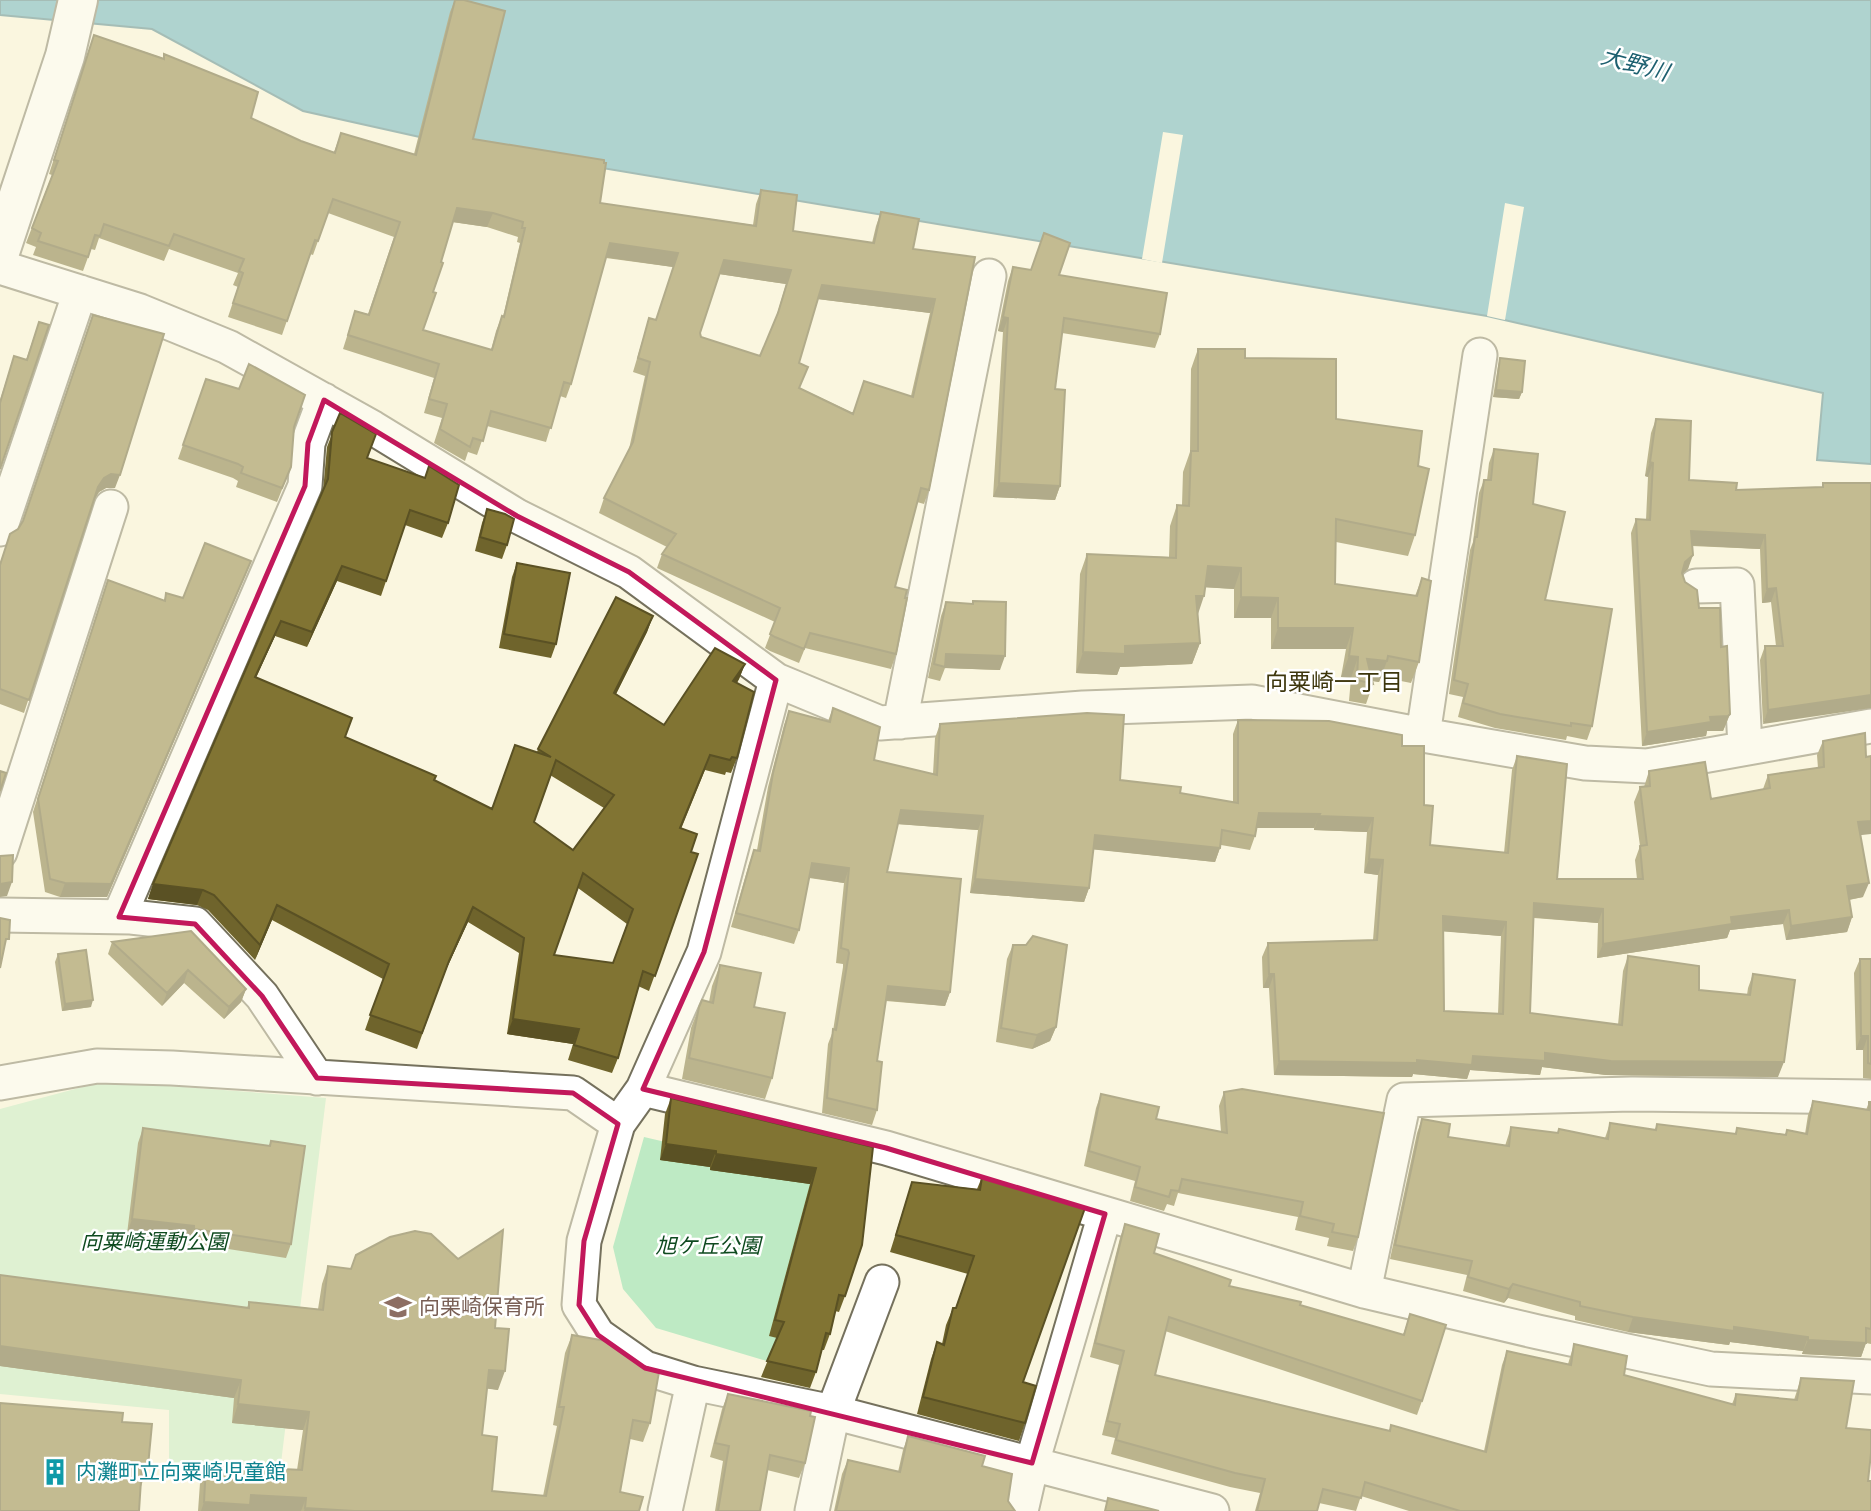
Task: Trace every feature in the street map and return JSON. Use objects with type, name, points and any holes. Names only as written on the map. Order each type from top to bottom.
[{"type":"street","points":[[0,252],[65,55],[78,0]]},
{"type":"street","points":[[0,267],[140,311],[228,346],[324,400],[517,516],[629,572],[776,680],[880,723],[1083,708],[1252,702],[1423,736],[1585,763],[1647,765],[1871,726]]},
{"type":"street","points":[[900,722],[989,276]]},
{"type":"street","points":[[0,529],[80,292]]},
{"type":"street","points":[[1423,736],[1480,355]]},
{"type":"street","points":[[119,916],[304,486],[308,443],[324,400]]},
{"type":"street","points":[[0,852],[111,507]]},
{"type":"street","points":[[1696,586],[1737,585],[1745,748]]},
{"type":"street","points":[[776,680],[704,952],[643,1089],[618,1124],[584,1241],[579,1305],[598,1335],[645,1368],[693,1384],[833,1412],[1212,1511]]},
{"type":"street","points":[[0,915],[119,916],[195,924],[262,996],[317,1078]]},
{"type":"street","points":[[0,1083],[97,1066],[172,1068],[573,1093],[618,1124]]},
{"type":"street","points":[[643,1089],[886,1148],[1364,1291],[1711,1370],[1871,1377]]},
{"type":"street","points":[[1364,1291],[1405,1100],[1632,1094],[1871,1097]]},
{"type":"street","points":[[1021,1511],[1032,1463],[1105,1214]]},
{"type":"street","points":[[811,1511],[833,1412],[882,1282]]},
{"type":"street","points":[[665,1511],[693,1384]]},
{"type":"highlighted area","points":[[324,400],[517,516],[629,572],[776,680],[704,952],[643,1089],[886,1148],[1105,1214],[1032,1463],[645,1368],[598,1335],[579,1305],[584,1241],[618,1124],[573,1093],[317,1078],[262,996],[195,924],[119,917],[305,486],[308,443]]},
{"type":"green space","name":"向粟崎運動公園","points":[[105,1081],[326,1098],[280,1471],[169,1464],[169,1410],[0,1394],[0,1109]]},
{"type":"green space","name":"旭ケ丘公園","points":[[644,1137],[824,1179],[770,1362],[656,1328],[623,1289],[613,1247]]},
{"type":"water","name":"大野川","points":[[0,0],[1871,0],[1871,464],[1817,460],[1823,393],[1487,316],[507,152],[478,150],[303,111],[152,29],[0,15]]},
{"type":"pier","points":[[1163,132],[1183,135],[1162,263],[1142,259]]},
{"type":"pier","points":[[1505,203],[1524,207],[1505,320],[1487,316]]},
{"type":"building","points":[[455,0],[464,0],[505,11],[473,139],[604,160],[606,163],[600,203],[756,226],[761,190],[797,195],[793,231],[874,243],[881,212],[919,219],[913,249],[975,257],[929,490],[921,488],[895,587],[907,590],[896,654],[810,633],[804,649],[775,637],[770,634],[780,608],[662,554],[676,534],[604,498],[633,442],[650,362],[638,358],[649,318],[656,320],[678,253],[610,243],[571,384],[564,382],[551,428],[491,411],[483,441],[473,438],[470,447],[440,429],[447,404],[429,399],[439,364],[348,335],[355,311],[369,315],[400,222],[333,199],[318,241],[315,240],[287,321],[233,303],[243,273],[239,271],[244,259],[174,234],[169,246],[104,224],[100,236],[95,235],[88,257],[38,241],[41,233],[32,228],[58,161],[54,160],[94,35],[164,59],[164,54],[258,92],[251,118],[301,141],[335,153],[341,133],[416,155]],"holes":[[[457,208],[493,213],[523,222],[522,228],[525,228],[504,317],[502,316],[492,350],[423,330],[436,293],[433,292]],[[724,260],[791,270],[778,313],[760,356],[701,337],[700,333]],[[822,285],[935,299],[913,397],[864,381],[853,414],[799,388],[808,367],[799,363]]]},
{"type":"building","points":[[1044,233],[1070,243],[1059,275],[1167,293],[1160,334],[1064,318],[1055,389],[1065,390],[1060,486],[999,483],[1008,318],[1003,317],[1013,267],[1031,270]]},
{"type":"building","points":[[93,315],[164,334],[120,475],[111,474],[104,478],[98,487],[29,700],[0,689],[0,565],[10,534],[18,529],[23,521]]},
{"type":"building","points":[[39,322],[49,325],[0,469],[0,403],[14,356],[27,360]]},
{"type":"building","points":[[1198,349],[1245,349],[1245,358],[1336,359],[1336,419],[1422,431],[1418,466],[1429,469],[1415,535],[1336,519],[1335,584],[1417,596],[1422,578],[1431,581],[1419,662],[1388,656],[1387,661],[1367,659],[1373,684],[1357,680],[1358,657],[1349,656],[1353,628],[1278,628],[1278,598],[1241,597],[1241,568],[1208,566],[1204,596],[1196,596],[1200,643],[1125,646],[1125,654],[1083,652],[1087,554],[1176,558],[1177,505],[1189,506],[1191,451],[1198,451]]},
{"type":"building","points":[[1500,358],[1525,361],[1522,392],[1496,390]]},
{"type":"building","points":[[249,364],[305,395],[294,427],[291,467],[282,488],[241,473],[243,467],[238,464],[183,445],[206,379],[239,389]]},
{"type":"building","points":[[340,413],[376,434],[367,458],[425,478],[429,466],[459,485],[448,523],[410,510],[386,581],[342,566],[312,632],[281,621],[255,677],[352,718],[345,737],[436,776],[434,780],[492,809],[515,745],[551,757],[538,749],[616,597],[653,616],[614,693],[664,725],[715,648],[745,664],[733,681],[754,692],[737,758],[732,757],[730,760],[710,755],[680,828],[697,834],[691,852],[698,854],[655,976],[643,971],[618,1058],[574,1045],[579,1029],[513,1019],[524,938],[473,907],[422,1033],[370,1015],[389,964],[277,905],[260,945],[214,895],[203,890],[153,884],[328,479],[332,432]],"holes":[[[556,760],[614,795],[573,850],[534,822]],[[583,873],[633,909],[613,963],[554,955]]]},
{"type":"building","points":[[1656,419],[1691,421],[1689,480],[1737,483],[1736,490],[1823,487],[1823,483],[1871,483],[1871,695],[1768,710],[1765,646],[1783,646],[1776,588],[1767,589],[1765,535],[1691,531],[1693,555],[1685,562],[1682,573],[1685,582],[1697,590],[1699,608],[1720,608],[1721,647],[1727,646],[1730,714],[1710,717],[1711,722],[1647,732],[1636,519],[1650,520],[1653,463],[1650,462]]},
{"type":"building","points":[[1494,449],[1538,454],[1533,504],[1565,512],[1545,600],[1612,609],[1592,726],[1571,723],[1571,726],[1500,714],[1463,703],[1468,684],[1454,680],[1484,480],[1491,480]]},
{"type":"building","points":[[487,509],[514,519],[507,545],[480,537]]},
{"type":"building","points":[[205,543],[251,561],[111,884],[65,883],[50,879],[38,799],[108,580],[165,601],[166,593],[183,598]]},
{"type":"building","points":[[517,563],[570,573],[556,644],[504,634]]},
{"type":"building","points":[[973,601],[1006,602],[1005,656],[946,654],[945,667],[934,664],[946,602],[973,604]]},
{"type":"building","points":[[833,708],[880,727],[874,760],[937,775],[940,724],[1087,713],[1124,715],[1120,780],[1181,787],[1180,793],[1238,803],[1238,720],[1329,721],[1402,735],[1402,746],[1424,746],[1424,805],[1433,806],[1430,845],[1508,853],[1517,756],[1567,764],[1557,879],[1643,879],[1640,846],[1647,845],[1640,787],[1650,786],[1649,771],[1705,762],[1711,799],[1770,788],[1768,775],[1824,767],[1823,741],[1865,733],[1866,757],[1871,756],[1871,821],[1858,822],[1869,883],[1847,886],[1852,917],[1791,926],[1789,910],[1731,917],[1732,924],[1603,944],[1603,909],[1534,903],[1530,1013],[1622,1025],[1628,956],[1699,966],[1699,990],[1750,995],[1753,974],[1795,980],[1784,1062],[1611,1061],[1545,1053],[1545,1061],[1473,1056],[1472,1065],[1417,1060],[1417,1063],[1279,1061],[1274,974],[1269,974],[1268,943],[1377,940],[1383,860],[1369,859],[1373,818],[1259,813],[1255,836],[1222,830],[1220,848],[1095,835],[1089,888],[975,879],[983,816],[901,810],[887,872],[961,879],[950,992],[888,986],[877,1061],[882,1062],[877,1110],[827,1098],[833,1029],[836,1030],[849,953],[841,948],[849,868],[812,863],[799,930],[736,913],[754,850],[760,851],[773,773],[789,711],[830,722]],"holes":[[[1443,916],[1506,922],[1503,1014],[1444,1011]]]},
{"type":"building","points":[[0,771],[6,773],[0,791]]},
{"type":"building","points":[[13,855],[12,882],[0,884],[0,856]]},
{"type":"building","points":[[0,918],[10,920],[9,939],[6,939],[0,968]]},
{"type":"building","points":[[191,931],[246,989],[229,1007],[188,970],[167,993],[112,942]]},
{"type":"building","points":[[1033,936],[1067,945],[1056,1027],[1037,1035],[1001,1028],[1013,945],[1026,945]]},
{"type":"building","points":[[86,950],[93,1000],[65,1004],[58,954]]},
{"type":"building","points":[[1860,959],[1871,959],[1871,1064],[1868,1063],[1868,1036],[1861,1036]]},
{"type":"building","points":[[720,965],[761,973],[754,1007],[785,1013],[772,1078],[689,1058],[699,1007],[702,1000],[713,1003]]},
{"type":"building","points":[[1242,1089],[1384,1113],[1358,1237],[1332,1232],[1334,1224],[1300,1216],[1303,1202],[1182,1179],[1179,1191],[1171,1190],[1169,1197],[1135,1187],[1140,1167],[1089,1151],[1101,1094],[1159,1107],[1156,1119],[1227,1133],[1224,1092]]},
{"type":"building","points":[[671,1098],[873,1147],[862,1245],[845,1296],[839,1295],[830,1334],[826,1333],[816,1372],[767,1361],[784,1322],[775,1320],[816,1168],[666,1144]]},
{"type":"building","points":[[1813,1101],[1869,1110],[1871,1102],[1871,1329],[1866,1328],[1866,1343],[1808,1340],[1808,1337],[1734,1327],[1734,1331],[1633,1317],[1580,1306],[1580,1302],[1513,1284],[1509,1289],[1468,1277],[1472,1261],[1395,1245],[1422,1119],[1450,1124],[1448,1137],[1509,1146],[1511,1127],[1558,1133],[1559,1129],[1608,1139],[1610,1123],[1656,1130],[1657,1124],[1736,1134],[1737,1128],[1786,1135],[1787,1130],[1807,1134]]},
{"type":"building","points":[[143,1128],[270,1146],[271,1141],[305,1146],[291,1244],[194,1229],[194,1226],[132,1219]]},
{"type":"building","points":[[982,1177],[1085,1208],[1023,1382],[1036,1386],[1025,1423],[923,1397],[937,1342],[944,1345],[953,1308],[956,1308],[974,1256],[896,1235],[912,1182],[980,1190]]},
{"type":"building","points":[[1125,1224],[1159,1234],[1154,1253],[1231,1280],[1229,1286],[1301,1302],[1300,1305],[1404,1335],[1410,1314],[1446,1325],[1422,1401],[1169,1317],[1155,1375],[1390,1431],[1391,1425],[1486,1452],[1507,1351],[1571,1365],[1574,1344],[1627,1356],[1624,1375],[1735,1405],[1736,1394],[1797,1400],[1801,1378],[1854,1381],[1846,1428],[1871,1430],[1868,1481],[1871,1481],[1871,1511],[1460,1511],[1365,1482],[1361,1498],[1323,1489],[1317,1511],[1257,1511],[1265,1479],[1116,1440],[1120,1424],[1107,1421],[1124,1351],[1095,1343]]},
{"type":"building","points":[[503,1230],[495,1328],[509,1329],[505,1371],[489,1370],[482,1435],[497,1437],[492,1491],[546,1496],[564,1407],[559,1407],[572,1335],[606,1341],[641,1365],[659,1372],[650,1423],[633,1420],[620,1492],[643,1497],[639,1511],[354,1511],[305,1508],[306,1498],[251,1495],[250,1505],[204,1502],[206,1465],[302,1470],[309,1412],[238,1404],[241,1380],[0,1346],[0,1275],[249,1308],[249,1302],[323,1310],[328,1266],[351,1269],[356,1255],[390,1237],[415,1231],[431,1234],[458,1259]]},
{"type":"building","points":[[728,1394],[811,1411],[810,1416],[815,1417],[805,1463],[770,1455],[760,1511],[718,1511],[729,1446],[715,1443]]},
{"type":"building","points":[[0,1403],[123,1413],[122,1422],[152,1424],[148,1466],[142,1465],[139,1511],[0,1511]]},
{"type":"building","points":[[908,1436],[985,1456],[982,1466],[1012,1474],[1008,1501],[1015,1511],[836,1511],[848,1460],[900,1472]]},
{"type":"building","points":[[1108,1498],[1159,1511],[1105,1511]]},
{"type":"place","name":"向栗崎保育所","points":[[398,1307]]},
{"type":"place","name":"内灘町立向粟崎児童館","points":[[55,1472]]},
{"type":"district","name":"向粟崎一丁目","points":[[1334,682]]}]
